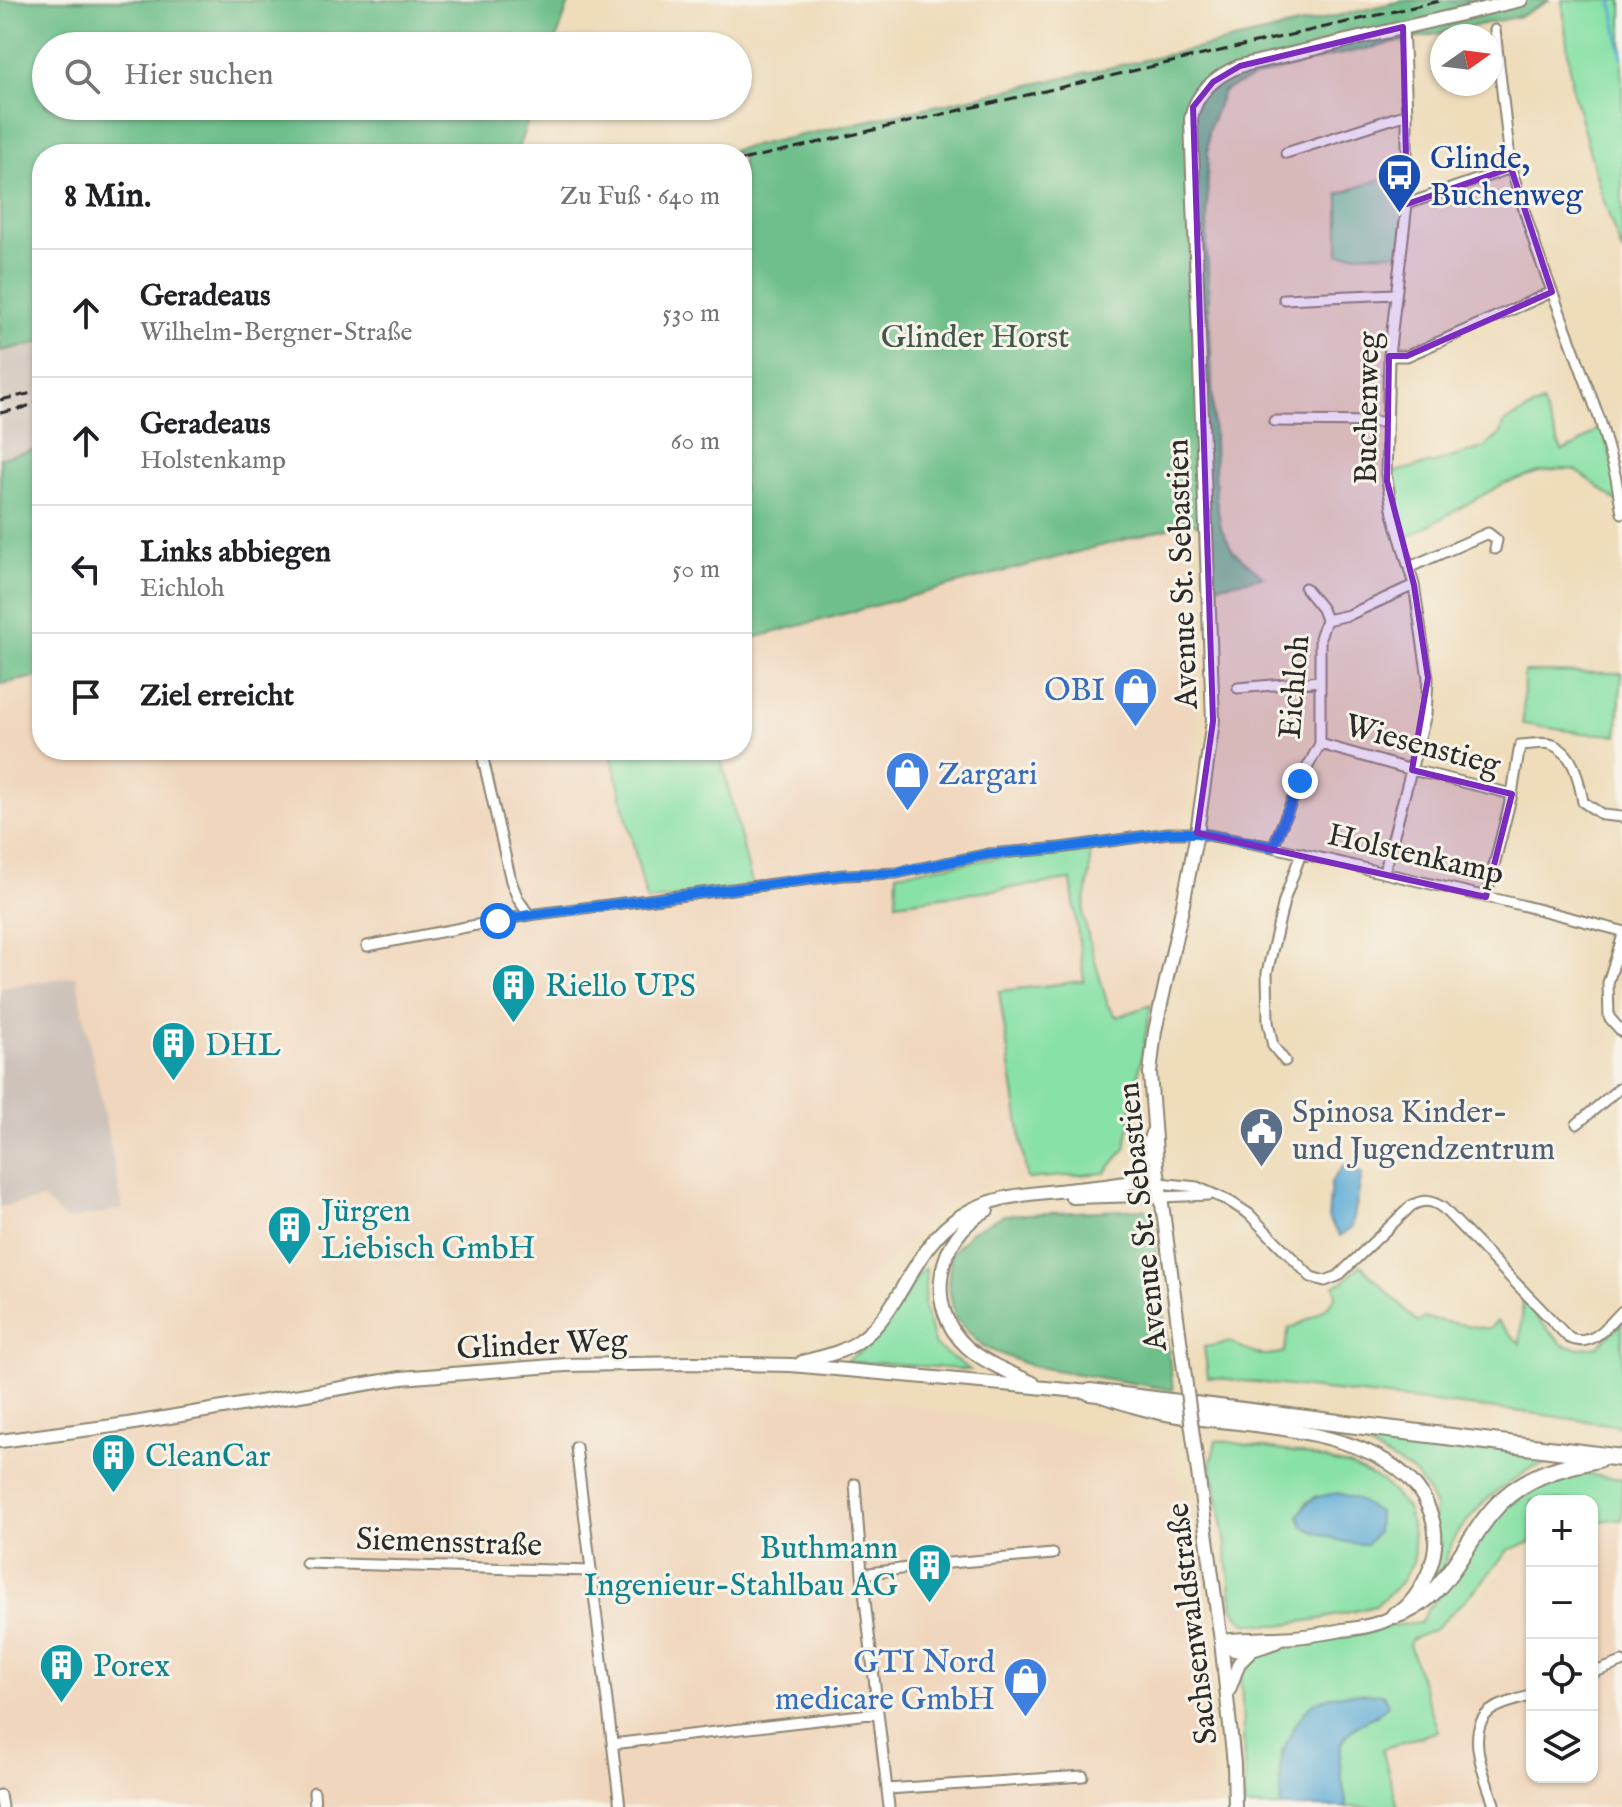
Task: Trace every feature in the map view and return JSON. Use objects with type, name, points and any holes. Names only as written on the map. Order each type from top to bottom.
[{"type":"highway","points":[[1090,1392],[1615,1457]]},
{"type":"highway","points":[[1395,1615],[1417,1606],[1436,1590],[1490,1512],[1512,1492],[1550,1471],[1615,1457]]},
{"type":"main road","name":"Avenue St. Sebastien","points":[[1193,1436],[1160,1190],[1150,1090],[1153,1042],[1197,833],[1213,711],[1193,107],[1213,82],[1240,66],[1521,0]]},
{"type":"main road","points":[[1128,1183],[1142,1167],[1154,1128]]},
{"type":"main road","points":[[791,1365],[838,1352],[869,1333],[890,1307],[926,1247],[948,1225],[973,1209],[1019,1195],[1140,1181],[1160,1190]]},
{"type":"main road","points":[[1039,1387],[979,1356],[967,1347],[953,1329],[946,1317],[940,1289],[943,1265],[953,1242],[978,1215],[1014,1201],[1143,1195],[1160,1190]]},
{"type":"main road","name":"Glinder Weg","points":[[0,1441],[128,1424],[401,1378],[565,1365],[791,1365],[1090,1392],[1137,1408],[1178,1416],[1276,1427],[1319,1436],[1367,1451],[1400,1470],[1423,1494],[1429,1507],[1435,1546],[1421,1588],[1395,1615]]},
{"type":"main road","name":"Sachsenwaldstraße","points":[[1193,1436],[1221,1641],[1234,1764],[1235,1807]]},
{"type":"main road","points":[[1221,1641],[1295,1637],[1353,1629],[1395,1615]]},
{"type":"main road","points":[[1221,1641],[1232,1651],[1240,1652],[1295,1637]]},
{"type":"main road","points":[[1227,1697],[1239,1663],[1253,1649]]},
{"type":"street","name":"Buchenweg","points":[[1384,872],[1426,714],[1428,678],[1414,585],[1395,522],[1387,481],[1389,356],[1407,204],[1403,27]]},
{"type":"street","points":[[1502,90],[1511,168],[1537,251],[1600,420],[1622,513]]},
{"type":"street","points":[[1286,153],[1407,114]]},
{"type":"street","points":[[1407,204],[1511,168]]},
{"type":"street","points":[[1389,356],[1407,356],[1552,292]]},
{"type":"street","name":"Buchenweg","points":[[1284,299],[1395,294]]},
{"type":"street","points":[[1274,421],[1386,422]]},
{"type":"street","points":[[1410,567],[1488,533],[1497,540],[1495,549]]},
{"type":"street","points":[[1305,588],[1322,609],[1326,620],[1349,615],[1414,585]]},
{"type":"street","name":"Eichloh","points":[[1273,847],[1300,781],[1320,744],[1320,638],[1326,620]]},
{"type":"street","points":[[1238,688],[1320,681]]},
{"type":"street","name":"Wiesenstieg","points":[[1320,744],[1512,794]]},
{"type":"street","points":[[1486,897],[1512,794],[1520,745],[1552,744],[1567,755],[1578,776],[1583,802],[1603,815],[1622,817]]},
{"type":"street","points":[[483,760],[511,881],[529,915]]},
{"type":"street","name":"Holstenkamp","points":[[367,946],[529,915],[843,875],[897,873],[1002,853],[1168,833],[1197,833],[1301,853],[1622,931]]},
{"type":"street","points":[[1285,1061],[1273,1046],[1268,1022],[1267,973],[1284,901],[1301,853]]},
{"type":"street","points":[[1622,938],[1608,983],[1609,1017],[1622,1032]]},
{"type":"street","points":[[1577,1124],[1622,1086]]},
{"type":"street","points":[[1160,1190],[1204,1194],[1227,1200],[1249,1214],[1309,1276],[1325,1281],[1338,1276],[1411,1206],[1423,1201],[1432,1202],[1443,1208],[1571,1340],[1581,1342],[1594,1338],[1622,1311]]},
{"type":"street","name":"Siemensstraße","points":[[576,1447],[620,1807]]},
{"type":"street","points":[[855,1484],[862,1574],[889,1807]]},
{"type":"street","points":[[862,1574],[1053,1554]]},
{"type":"street","name":"Siemensstraße","points":[[306,1563],[591,1571]]},
{"type":"street","points":[[1598,1671],[1622,1662]]},
{"type":"street","points":[[1495,1807],[1478,1751],[1480,1726],[1490,1711],[1526,1697]]},
{"type":"street","points":[[612,1744],[878,1713]]},
{"type":"street","points":[[887,1789],[1083,1776]]},
{"type":"street","points":[[314,1792],[315,1807]]},
{"type":"street","points":[[0,1795],[2,1807]]},
{"type":"highlighted area","points":[[1403,27],[1407,204],[1511,168],[1552,292],[1407,356],[1389,356],[1387,481],[1414,585],[1428,678],[1412,770],[1512,794],[1486,897],[1197,833],[1213,721],[1193,107],[1213,82],[1240,66]]},
{"type":"shaded area","points":[[32,344],[32,450],[0,458],[0,351]]},
{"type":"shaded area","points":[[1191,522],[1198,738],[1125,1149],[1105,1173],[1002,1181],[938,1206],[846,1307],[807,1330],[397,1368],[0,1440],[0,1207],[43,1199],[75,976],[0,988],[0,684],[32,678],[32,760],[752,760],[752,638]]},
{"type":"shaded area","points":[[76,976],[123,1209],[66,1220],[43,1199],[0,1207],[0,988]]},
{"type":"shaded area","points":[[711,1376],[1170,1446],[1183,1492],[1203,1629],[1213,1807],[0,1807],[0,1446],[45,1442],[392,1385]]},
{"type":"shaded area","points":[[1610,1525],[1622,1527],[1622,1807],[1398,1807],[1382,1748],[1438,1731],[1414,1646],[1456,1622],[1484,1595],[1511,1556],[1526,1551],[1526,1783],[1598,1783],[1598,1529]]},
{"type":"green space","points":[[0,0],[570,0],[559,32],[32,32],[32,120],[528,120],[520,144],[32,144],[32,344],[0,351]]},
{"type":"green space","name":"Glinder Horst","points":[[1406,0],[1550,0],[1521,16],[1483,24],[1430,24],[1430,35],[1328,57],[1252,78],[1223,91],[1208,132],[1207,249],[1216,499],[1221,528],[1233,551],[1264,577],[1208,587],[1205,529],[1191,522],[752,638],[752,146]]},
{"type":"green space","points":[[1562,0],[1622,0],[1622,253],[1601,193],[1572,88]]},
{"type":"green space","points":[[1407,170],[1401,253],[1339,254],[1339,194]]},
{"type":"green space","points":[[1542,403],[1562,451],[1575,446],[1603,425],[1622,505],[1576,470],[1539,472],[1503,484],[1401,541],[1386,474],[1483,448],[1500,435],[1505,422]]},
{"type":"green space","points":[[32,450],[32,678],[0,684],[0,458]]},
{"type":"green space","points":[[1524,672],[1622,673],[1617,735],[1523,724]]},
{"type":"green space","points":[[612,760],[721,760],[753,888],[647,901]]},
{"type":"green space","points":[[1090,844],[1090,873],[1083,914],[1108,1006],[1117,1017],[1151,1005],[1125,1149],[1105,1173],[1027,1179],[999,991],[1084,981],[1071,880],[896,903],[897,873]]},
{"type":"green space","points":[[1145,1209],[1152,1217],[1173,1390],[1031,1366],[983,1347],[955,1318],[948,1284],[951,1254],[972,1231],[1004,1215]]},
{"type":"green space","points":[[1361,1265],[1418,1323],[1424,1318],[1489,1329],[1497,1321],[1520,1344],[1523,1299],[1563,1345],[1581,1348],[1598,1346],[1622,1322],[1622,1426],[1208,1377],[1204,1347],[1231,1342],[1256,1354],[1284,1352],[1289,1328],[1331,1303],[1336,1292],[1334,1285],[1344,1281]]},
{"type":"green space","points":[[926,1269],[924,1306],[935,1346],[970,1370],[845,1362],[875,1340],[922,1270]]},
{"type":"green space","points":[[1290,1422],[1567,1457],[1532,1468],[1498,1490],[1479,1507],[1455,1536],[1443,1565],[1424,1591],[1435,1507],[1424,1485],[1411,1471],[1347,1436]]},
{"type":"green space","points":[[1216,1440],[1298,1453],[1351,1466],[1382,1481],[1407,1508],[1413,1534],[1414,1560],[1400,1584],[1375,1606],[1279,1625],[1245,1623],[1233,1609],[1225,1538],[1211,1463]],"holes":[[[1317,1496],[1339,1540],[1303,1527],[1299,1516],[1306,1503]]]},
{"type":"green space","points":[[1582,1474],[1622,1479],[1622,1520],[1598,1522],[1598,1495],[1526,1495],[1526,1544],[1508,1550],[1476,1589],[1434,1630],[1412,1639],[1409,1644],[1438,1731],[1382,1749],[1398,1807],[1347,1807],[1340,1751],[1351,1731],[1379,1715],[1282,1750],[1281,1807],[1244,1807],[1241,1676],[1249,1658],[1263,1651],[1389,1626],[1420,1623],[1456,1577],[1488,1522],[1523,1496],[1555,1481]]},
{"type":"water","points":[[1344,1165],[1362,1174],[1352,1228],[1340,1236],[1328,1218],[1331,1182]]},
{"type":"water","points":[[1338,1493],[1378,1512],[1377,1533],[1367,1544],[1343,1541],[1303,1527],[1299,1516],[1307,1504],[1319,1496]]},
{"type":"water","points":[[1348,1693],[1383,1694],[1388,1704],[1353,1729],[1342,1741],[1340,1766],[1347,1807],[1281,1807],[1282,1760],[1293,1729],[1312,1704]]},
{"type":"waterway","points":[[1612,0],[1622,58]]},
{"type":"railway","points":[[752,158],[1444,0]]},
{"type":"railway","points":[[0,400],[32,393]]},
{"type":"railway","points":[[0,413],[32,404]]},
{"type":"place","name":"Glinde, Buchenweg","points":[[1399,214]]},
{"type":"place","name":"OBI","points":[[1136,728]]},
{"type":"place","name":"Zargari","points":[[907,812]]},
{"type":"place","name":"Riello UPS","points":[[514,1024]]},
{"type":"place","name":"DHL","points":[[174,1083]]},
{"type":"place","name":"Spinosa Kinder- und Jugendzentrum","points":[[1261,1168]]},
{"type":"place","name":"Jürgen Liebisch GmbH","points":[[290,1267]]},
{"type":"place","name":"CleanCar","points":[[114,1494]]},
{"type":"place","name":"Buthmann Ingenieur-Stahlbau AG","points":[[929,1604]]},
{"type":"place","name":"Porex","points":[[62,1704]]},
{"type":"place","name":"GTI Nord medicare GmbH","points":[[1026,1718]]},
{"type":"route","points":[[498,921],[843,875],[897,873],[988,854],[1168,833],[1197,833],[1273,847],[1300,781]]}]
